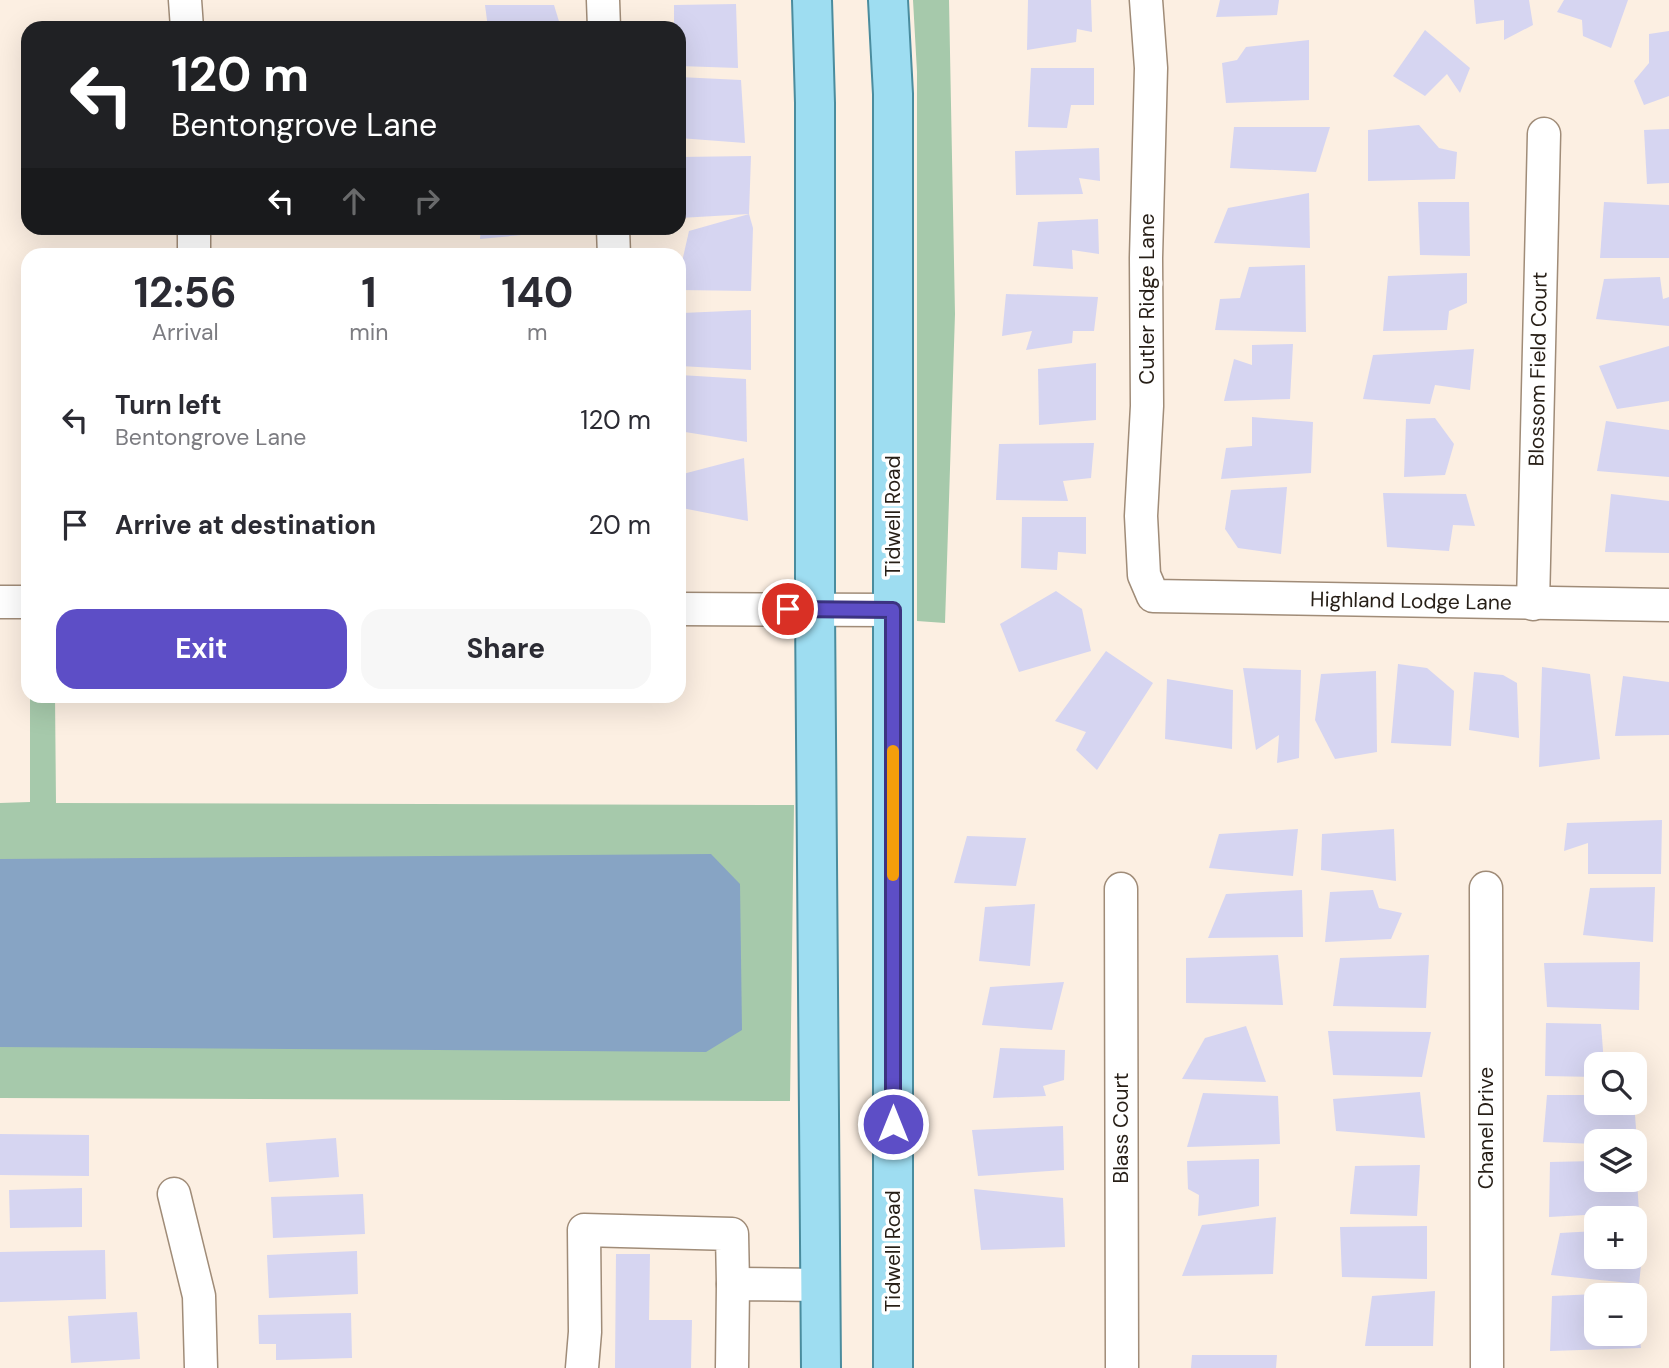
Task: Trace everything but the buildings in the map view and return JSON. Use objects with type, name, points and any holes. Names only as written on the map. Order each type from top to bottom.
[{"type":"main road","points":[[812,0],[815,103],[815,609],[821,1368]]},
{"type":"main road","name":"Tidwell Road","points":[[888,0],[893,94],[893,1368]]},
{"type":"street","points":[[185,0],[186,21]]},
{"type":"street","points":[[603,0],[604,21]]},
{"type":"street","name":"Cutler Ridge Lane","points":[[1146,0],[1151,68],[1146,258],[1147,406],[1141,516],[1144,575],[1153,596]]},
{"type":"street","name":"Blossom Field Court","points":[[1533,604],[1544,134]]},
{"type":"street","name":"Highland Lodge Lane","points":[[1153,596],[1669,605]]},
{"type":"street","points":[[0,602],[21,602]]},
{"type":"street","points":[[686,609],[893,610]]},
{"type":"street","name":"Chanel Drive","points":[[1486,888],[1487,1368]]},
{"type":"street","name":"Blass Court","points":[[1121,889],[1122,1368]]},
{"type":"street","points":[[174,1194],[199,1296],[201,1368]]},
{"type":"street","points":[[582,1368],[585,1332],[584,1230],[732,1234],[732,1368]]},
{"type":"street","points":[[733,1284],[821,1285]]},
{"type":"green space","points":[[913,0],[949,0],[955,314],[945,623],[917,621],[917,72]]},
{"type":"green space","points":[[30,703],[55,703],[56,803],[794,805],[790,1101],[0,1098],[0,803],[30,802]]},
{"type":"water","points":[[711,854],[740,884],[742,1030],[706,1052],[0,1047],[0,859]]},
{"type":"slow traffic","points":[[893,751],[893,875]]},
{"type":"route","points":[[788,609],[893,610],[893,1124]]}]
